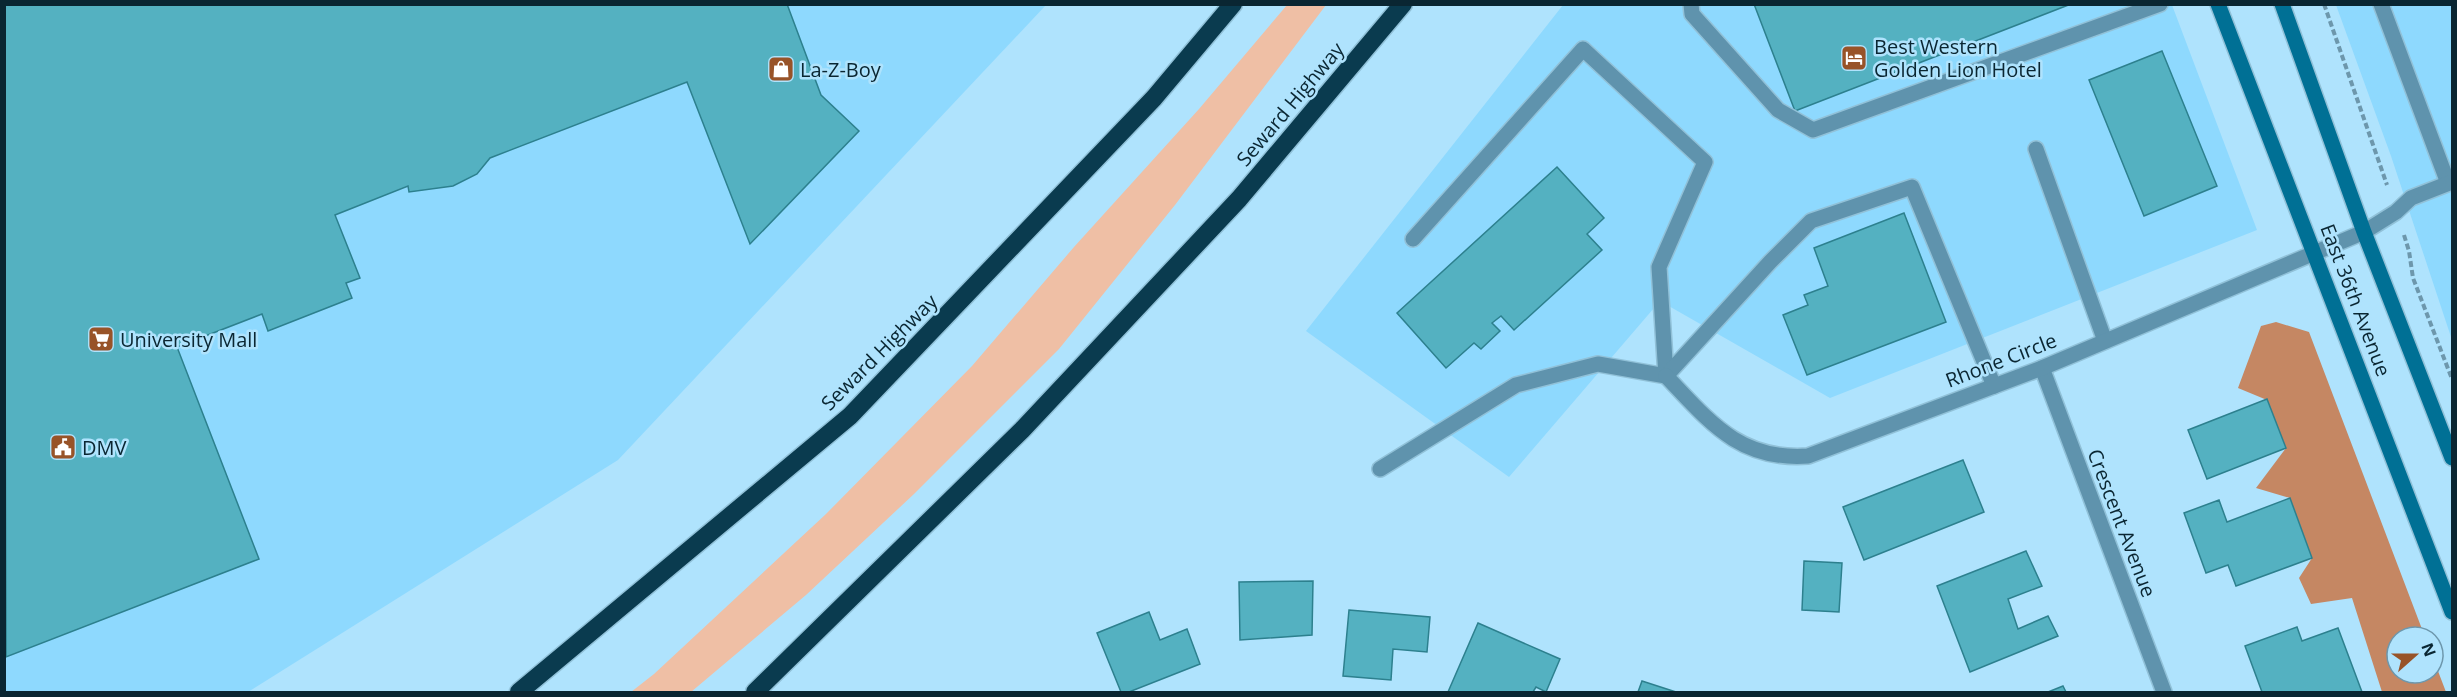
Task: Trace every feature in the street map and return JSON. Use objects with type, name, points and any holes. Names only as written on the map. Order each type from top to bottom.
[{"type":"highway","name":"Seward Highway","points":[[519,693],[850,416],[1154,98],[1233,4]]},
{"type":"highway","name":"Seward Highway","points":[[755,693],[1022,430],[1239,199],[1403,4]]},
{"type":"main road","name":"East 36th Avenue","points":[[2218,4],[2452,612]]},
{"type":"main road","name":"East 36th Avenue","points":[[2282,4],[2364,232],[2452,458]]},
{"type":"street","points":[[1691,4],[1692,14],[1778,110],[1813,130],[2160,4]]},
{"type":"street","points":[[2381,4],[2450,182]]},
{"type":"street","points":[[1413,239],[1583,49],[1705,162],[1659,267],[1666,376]]},
{"type":"street","points":[[2036,149],[2105,341]]},
{"type":"street","name":"Rhone Circle","points":[[1666,376],[1703,415],[1732,440],[1765,453],[1787,457],[1808,456],[2042,368],[2364,232],[2396,212],[2411,198],[2450,182]]},
{"type":"street","points":[[1666,376],[1770,262],[1811,221],[1912,187],[1994,386]]},
{"type":"street","points":[[1380,469],[1516,386],[1598,364],[1666,376]]},
{"type":"street","name":"Crescent Avenue","points":[[2042,368],[2164,693]]},
{"type":"path","points":[[2324,4],[2378,158]]},
{"type":"path","points":[[2409,251],[2413,278],[2452,379]]},
{"type":"shaded area","points":[[4,5],[1046,5],[618,460],[248,692],[5,692]]},
{"type":"shaded area","points":[[1287,5],[1326,5],[1175,205],[1059,349],[914,494],[806,595],[691,692],[631,692],[654,674],[826,514],[972,366],[1074,247],[1199,109]]},
{"type":"shaded area","points":[[1563,5],[2172,5],[2257,230],[1830,398],[1660,301],[1509,477],[1306,331]]},
{"type":"shaded area","points":[[2336,5],[2452,5],[2452,340],[2391,156]]},
{"type":"shaded area","points":[[2276,322],[2309,332],[2420,625],[2385,625],[2385,685],[2443,685],[2446,692],[2382,692],[2352,598],[2311,604],[2299,578],[2312,558],[2290,498],[2256,488],[2286,448],[2267,400],[2238,388],[2261,326]]},
{"type":"building","name":"University Mall","points":[[4,4],[787,4],[821,95],[859,131],[750,244],[687,82],[490,158],[477,174],[453,186],[409,192],[408,186],[335,215],[360,278],[346,283],[352,298],[268,331],[262,314],[177,347],[259,559],[6,657]]},
{"type":"building","name":"Best Western Golden Lion Hotel","points":[[1754,4],[2071,4],[1795,111]]},
{"type":"building","points":[[2162,51],[2217,186],[2144,216],[2089,80]]},
{"type":"building","points":[[1557,167],[1604,218],[1587,234],[1602,250],[1514,330],[1501,316],[1492,323],[1500,331],[1481,349],[1474,343],[1446,368],[1397,313]]},
{"type":"building","points":[[1904,213],[1946,322],[1807,375],[1783,315],[1808,305],[1804,295],[1828,286],[1814,248]]},
{"type":"building","points":[[2267,399],[2286,448],[2207,479],[2188,430]]},
{"type":"building","points":[[1963,460],[1984,512],[1864,560],[1843,507]]},
{"type":"building","points":[[2290,498],[2312,558],[2236,586],[2228,565],[2206,573],[2184,513],[2219,500],[2227,522]]},
{"type":"building","points":[[2026,551],[2042,586],[2008,599],[2018,629],[2048,616],[2058,636],[1970,672],[1937,586]]},
{"type":"building","points":[[1804,561],[1842,563],[1839,612],[1802,610]]},
{"type":"building","points":[[1313,581],[1312,635],[1240,640],[1239,582]]},
{"type":"building","points":[[1349,610],[1430,617],[1427,652],[1393,649],[1391,680],[1343,676]]},
{"type":"building","points":[[1149,612],[1160,640],[1187,629],[1200,664],[1129,692],[1121,692],[1097,633]]},
{"type":"building","points":[[1478,623],[1560,659],[1546,692],[1536,687],[1533,692],[1448,692]]},
{"type":"building","points":[[2297,627],[2302,641],[2338,628],[2362,692],[2262,692],[2245,646]]},
{"type":"building","points":[[1642,681],[1676,692],[1638,692]]},
{"type":"building","points":[[2063,686],[2066,692],[2048,692]]},
{"type":"place","name":"Best Western Golden Lion Hotel","points":[[1854,58]]},
{"type":"place","name":"La-Z-Boy","points":[[781,69]]},
{"type":"place","name":"University Mall","points":[[101,339]]},
{"type":"place","name":"DMV","points":[[63,447]]}]
